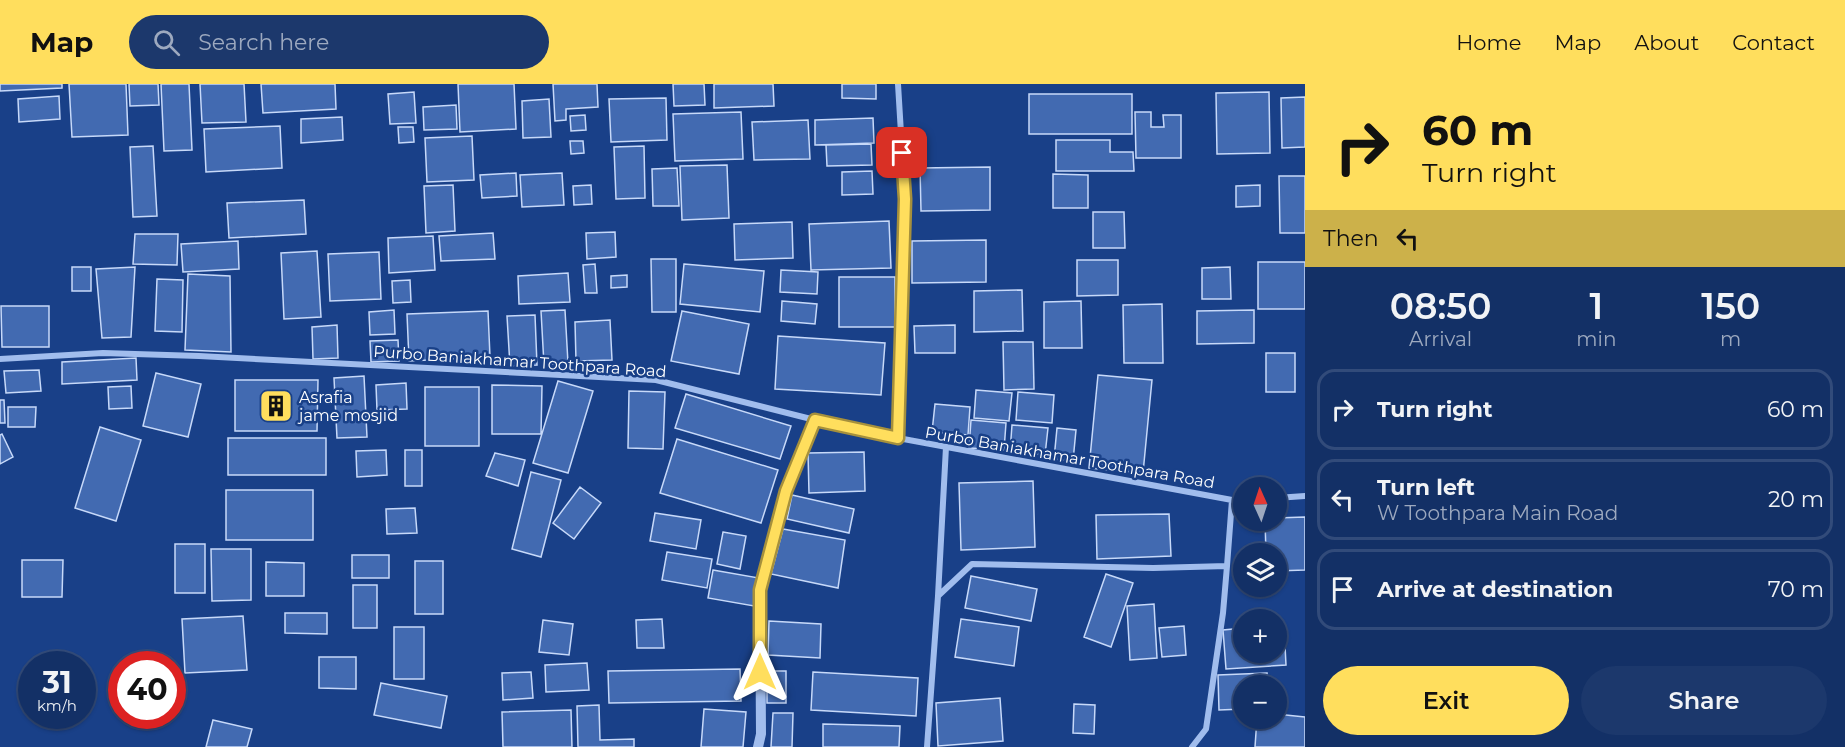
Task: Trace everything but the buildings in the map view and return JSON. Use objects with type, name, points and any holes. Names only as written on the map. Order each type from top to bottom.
[{"type":"street","points":[[898,84],[905,199],[898,438]]},
{"type":"street","name":"Purbo Baniakhamar Toothpara Road","points":[[0,359],[114,353],[657,380],[815,420],[898,438],[1232,500]]},
{"type":"street","points":[[758,747],[761,734],[760,590],[786,491],[815,420]]},
{"type":"street","points":[[927,747],[946,447]]},
{"type":"street","points":[[1287,497],[1305,496]]},
{"type":"street","points":[[1192,747],[1206,729],[1223,614],[1232,500]]},
{"type":"street","points":[[938,596],[972,564],[1153,568],[1227,566]]},
{"type":"place","name":"Asrafia jame mosjid","points":[[276,406]]},
{"type":"route","points":[[760,672],[760,590],[786,491],[815,420],[898,438],[905,199],[902,153]]}]
